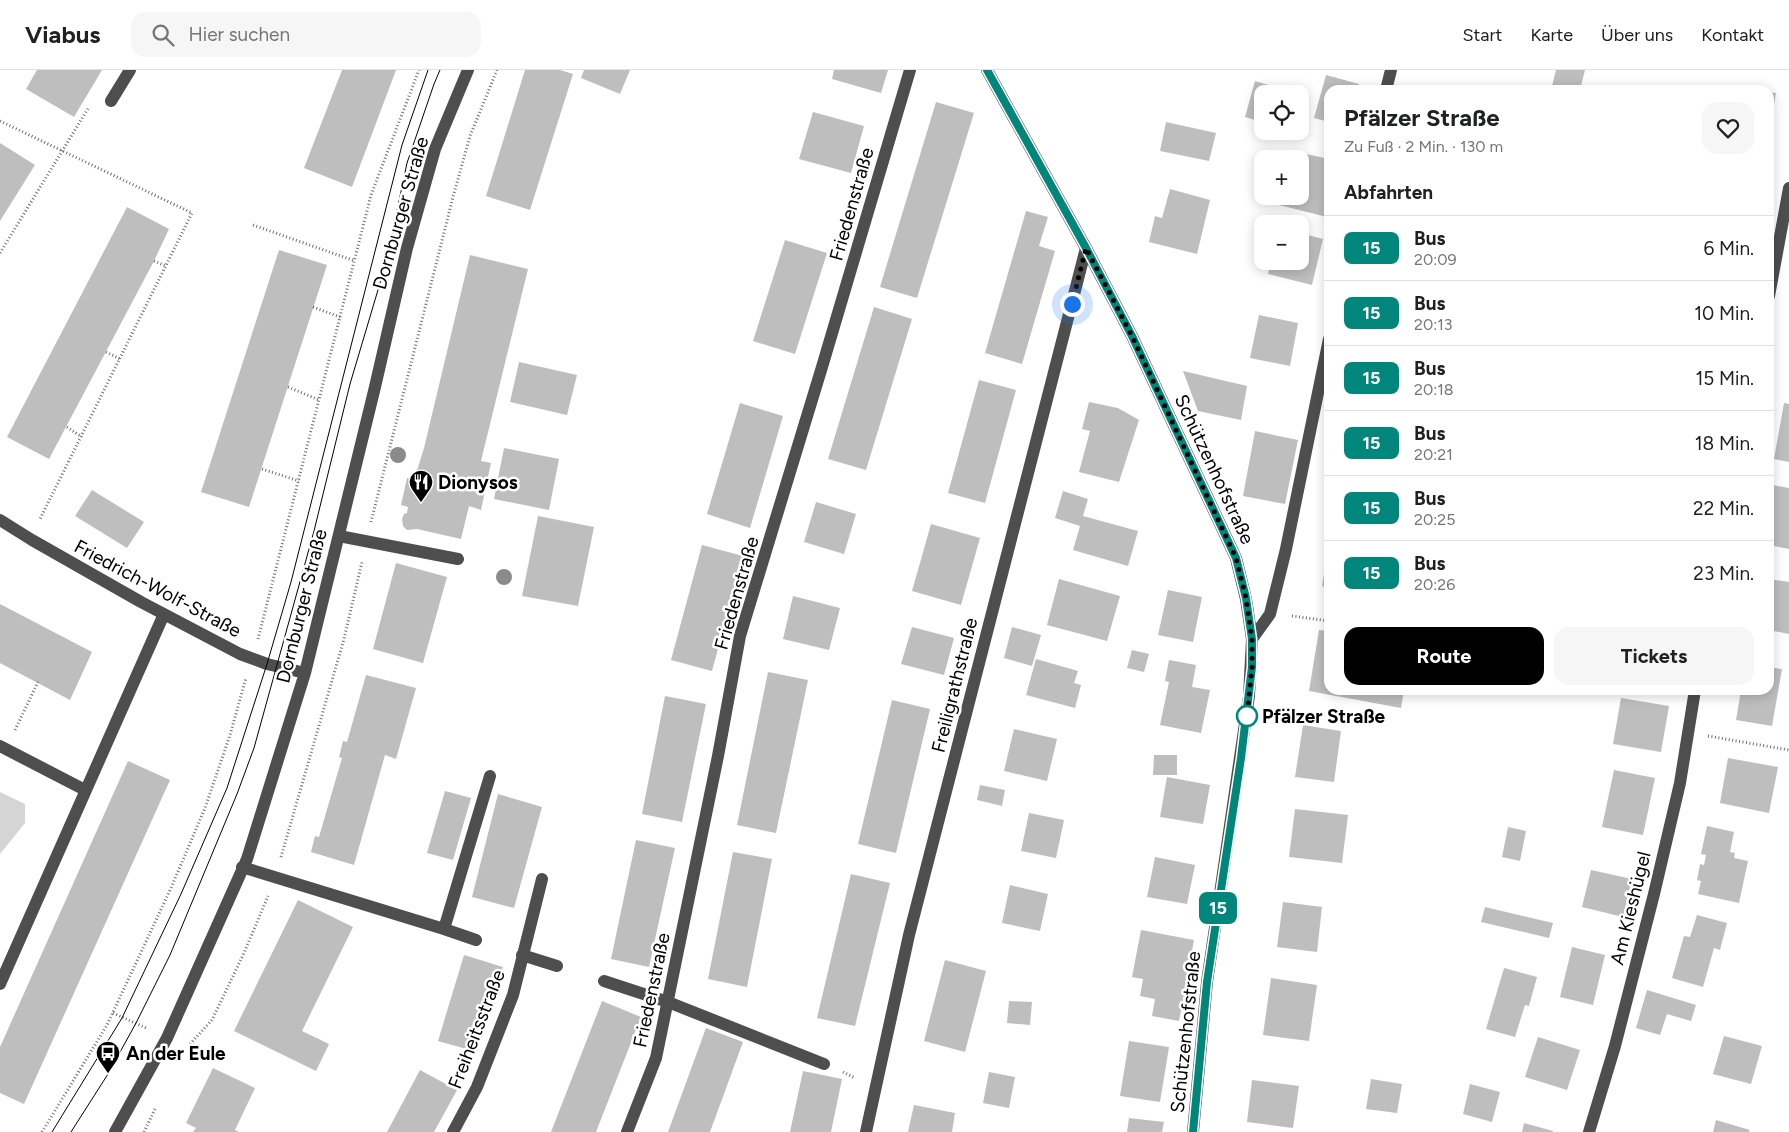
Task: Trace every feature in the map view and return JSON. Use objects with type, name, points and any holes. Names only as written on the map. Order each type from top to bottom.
[{"type":"street","points":[[111,101],[130,70]]},
{"type":"street","name":"Dornburger Straße","points":[[115,1132],[167,1038],[247,859],[305,673],[407,248],[435,149],[468,70]]},
{"type":"street","name":"Friedenstraße","points":[[627,1132],[656,1058],[740,636],[910,70]]},
{"type":"street","name":"Schützenhofstraße","points":[[988,70],[1132,336],[1236,558],[1246,598],[1252,639],[1252,667],[1207,982],[1193,1132]]},
{"type":"street","points":[[1387,85],[1391,70]]},
{"type":"street","points":[[1774,269],[1789,188]]},
{"type":"street","name":"Freiligrathstraße","points":[[866,1132],[909,935],[1086,248]]},
{"type":"street","points":[[1252,639],[1270,614],[1286,549],[1324,363]]},
{"type":"street","name":"Friedrich-Wolf-Straße","points":[[0,520],[164,614],[252,659],[305,673]]},
{"type":"street","points":[[338,536],[458,559]]},
{"type":"street","points":[[0,984],[164,614]]},
{"type":"street","name":"Am Kieshügel","points":[[1590,1132],[1615,1046],[1654,894],[1680,783],[1694,695]]},
{"type":"street","points":[[3,747],[85,790]]},
{"type":"street","points":[[444,929],[490,776]]},
{"type":"street","points":[[242,868],[476,940]]},
{"type":"street","name":"Freiheitsstraße","points":[[453,1132],[477,1087],[513,995],[542,879]]},
{"type":"street","points":[[522,955],[557,966]]},
{"type":"street","points":[[604,981],[668,1002],[824,1064]]},
{"type":"path","points":[[42,1132],[107,1025],[206,808],[252,659],[371,195],[419,70]]},
{"type":"path","points":[[0,253],[92,102]]},
{"type":"path","points":[[0,121],[192,213],[39,521],[32,540]]},
{"type":"path","points":[[253,225],[355,261]]},
{"type":"path","points":[[154,261],[166,266]]},
{"type":"path","points":[[313,307],[340,317]]},
{"type":"path","points":[[106,352],[120,359]]},
{"type":"path","points":[[288,387],[319,400]]},
{"type":"path","points":[[67,427],[82,437]]},
{"type":"path","points":[[262,469],[298,481]]},
{"type":"path","points":[[1311,618],[1324,620]]},
{"type":"path","points":[[3,747],[38,682]]},
{"type":"path","points":[[1688,732],[1789,750]]},
{"type":"path","points":[[112,1013],[146,1028],[142,1036]]},
{"type":"path","points":[[824,1064],[875,1086]]},
{"type":"shaded area","points":[[0,792],[25,804],[25,823],[0,854]]},
{"type":"building","points":[[37,70],[102,70],[74,117],[26,89]]},
{"type":"building","points":[[342,70],[396,70],[352,187],[304,168]]},
{"type":"building","points":[[525,70],[560,70],[573,74],[530,210],[486,196]]},
{"type":"building","points":[[584,70],[630,70],[620,94],[581,78]]},
{"type":"building","points":[[834,70],[888,70],[881,93],[832,79]]},
{"type":"building","points":[[1556,70],[1585,70],[1581,85],[1552,85]]},
{"type":"building","points":[[1326,75],[1359,84],[1324,85],[1324,121],[1314,118]]},
{"type":"building","points":[[1255,81],[1268,85],[1254,85],[1254,120],[1245,117]]},
{"type":"building","points":[[936,102],[974,113],[917,298],[880,287]]},
{"type":"building","points":[[813,112],[864,126],[851,173],[799,159]]},
{"type":"building","points":[[1166,122],[1216,133],[1209,161],[1160,151]]},
{"type":"building","points":[[0,143],[35,165],[0,221]]},
{"type":"building","points":[[1309,155],[1324,158],[1324,216],[1279,205],[1309,205]]},
{"type":"building","points":[[1170,189],[1210,200],[1197,254],[1149,242],[1155,216],[1162,218]]},
{"type":"building","points":[[127,207],[169,229],[154,261],[49,459],[7,437]]},
{"type":"building","points":[[1026,211],[1048,217],[1039,246],[1055,251],[1022,364],[985,353]]},
{"type":"building","points":[[1309,235],[1323,239],[1312,285],[1268,274],[1269,270],[1309,270]]},
{"type":"building","points":[[785,240],[827,253],[795,354],[753,341]]},
{"type":"building","points":[[279,250],[327,265],[249,507],[201,492]]},
{"type":"building","points":[[470,255],[528,269],[481,461],[491,463],[481,510],[469,506],[461,539],[417,529],[407,530],[403,526],[402,519],[404,514],[407,513],[408,507],[401,505],[407,478],[414,480],[424,448]]},
{"type":"building","points":[[874,307],[912,319],[866,470],[828,459]]},
{"type":"building","points":[[1259,315],[1298,323],[1290,366],[1250,358]]},
{"type":"building","points":[[519,362],[577,375],[567,415],[510,402]]},
{"type":"building","points":[[1183,371],[1247,386],[1241,420],[1198,411]]},
{"type":"building","points":[[979,380],[1016,390],[985,503],[948,493]]},
{"type":"building","points":[[1089,402],[1118,408],[1139,420],[1119,482],[1079,472],[1090,431],[1082,429]]},
{"type":"building","points":[[740,403],[783,416],[750,528],[707,514]]},
{"type":"building","points":[[1784,403],[1789,404],[1789,462],[1774,459]]},
{"type":"building","points":[[1255,431],[1298,440],[1285,504],[1243,496]]},
{"type":"building","points":[[504,448],[559,459],[549,510],[494,499]]},
{"type":"building","points":[[1774,485],[1789,488],[1789,549],[1774,546]]},
{"type":"building","points":[[92,490],[144,522],[127,548],[75,516]]},
{"type":"building","points":[[1063,491],[1088,499],[1083,516],[1138,531],[1128,566],[1073,550],[1080,526],[1055,518]]},
{"type":"building","points":[[816,502],[856,514],[844,554],[804,542]]},
{"type":"building","points":[[538,516],[594,527],[578,606],[522,596]]},
{"type":"building","points":[[931,524],[980,538],[961,605],[912,591]]},
{"type":"building","points":[[702,545],[743,556],[712,671],[671,660]]},
{"type":"building","points":[[396,563],[447,577],[423,663],[373,649]]},
{"type":"building","points":[[1059,579],[1120,596],[1107,641],[1047,625]]},
{"type":"building","points":[[1774,580],[1789,582],[1789,634],[1774,631]]},
{"type":"building","points":[[1168,590],[1202,597],[1193,642],[1158,635]]},
{"type":"building","points":[[793,596],[840,608],[829,650],[783,639]]},
{"type":"building","points":[[0,604],[92,652],[70,700],[0,663]]},
{"type":"building","points":[[912,627],[954,638],[944,675],[901,664]]},
{"type":"building","points":[[1012,627],[1041,635],[1032,666],[1004,658]]},
{"type":"building","points":[[1319,630],[1324,630],[1324,694],[1309,691]]},
{"type":"building","points":[[1132,650],[1149,654],[1144,672],[1127,668]]},
{"type":"building","points":[[1036,659],[1078,671],[1074,683],[1081,685],[1075,708],[1026,695]]},
{"type":"building","points":[[1169,660],[1196,665],[1192,687],[1210,690],[1201,733],[1160,725],[1169,682],[1165,681]]},
{"type":"building","points":[[1774,668],[1782,669],[1772,726],[1736,720],[1740,695],[1774,695]]},
{"type":"building","points":[[768,672],[808,680],[776,833],[737,825]]},
{"type":"building","points":[[366,675],[416,688],[396,759],[385,755],[354,865],[311,852],[315,836],[319,837],[342,758],[339,757],[343,741],[347,742]]},
{"type":"building","points":[[1331,695],[1403,695],[1401,708]]},
{"type":"building","points":[[665,696],[706,704],[682,822],[642,814]]},
{"type":"building","points":[[1621,698],[1669,706],[1661,752],[1613,744]]},
{"type":"building","points":[[892,700],[930,709],[896,853],[858,844]]},
{"type":"building","points":[[1303,725],[1341,731],[1334,782],[1295,777]]},
{"type":"building","points":[[1014,729],[1057,739],[1047,781],[1004,771]]},
{"type":"building","points":[[1154,755],[1177,755],[1177,775],[1153,775]]},
{"type":"building","points":[[1728,758],[1778,767],[1769,813],[1720,803]]},
{"type":"building","points":[[128,761],[170,780],[24,1104],[0,1093],[0,1047]]},
{"type":"building","points":[[1614,770],[1655,778],[1643,835],[1602,827]]},
{"type":"building","points":[[1167,777],[1210,785],[1203,824],[1160,817]]},
{"type":"building","points":[[980,785],[1005,790],[1002,806],[977,800]]},
{"type":"building","points":[[445,791],[471,798],[453,860],[427,853]]},
{"type":"building","points":[[498,794],[542,807],[514,908],[472,897]]},
{"type":"building","points":[[1295,809],[1348,815],[1342,863],[1289,857]]},
{"type":"building","points":[[1029,813],[1064,820],[1056,858],[1021,851]]},
{"type":"building","points":[[1707,826],[1734,832],[1730,852],[1735,853],[1734,858],[1748,861],[1739,903],[1698,894],[1701,881],[1697,880],[1700,864],[1704,865],[1706,855],[1701,854]]},
{"type":"building","points":[[1508,827],[1526,831],[1520,861],[1502,857]]},
{"type":"building","points":[[636,840],[675,848],[649,967],[611,959]]},
{"type":"building","points":[[733,852],[772,859],[747,987],[708,979]]},
{"type":"building","points":[[1155,857],[1195,865],[1187,904],[1147,897]]},
{"type":"building","points":[[1591,870],[1632,879],[1623,917],[1582,907]]},
{"type":"building","points":[[851,874],[890,883],[855,1026],[817,1018]]},
{"type":"building","points":[[1010,885],[1048,894],[1040,931],[1002,923]]},
{"type":"building","points":[[298,900],[353,927],[302,1031],[329,1044],[316,1071],[234,1031]]},
{"type":"building","points":[[1283,902],[1322,907],[1317,952],[1277,947]]},
{"type":"building","points":[[1485,907],[1553,923],[1549,938],[1481,922]]},
{"type":"building","points":[[1697,915],[1727,923],[1720,950],[1714,948],[1703,987],[1672,978],[1684,936],[1690,937]]},
{"type":"building","points":[[1141,930],[1194,940],[1179,1021],[1152,1016],[1155,999],[1140,996],[1143,979],[1132,977]]},
{"type":"building","points":[[1572,947],[1605,955],[1593,1005],[1560,997]]},
{"type":"building","points":[[464,955],[503,967],[477,1052],[438,1041]]},
{"type":"building","points":[[945,960],[986,971],[965,1052],[924,1041]]},
{"type":"building","points":[[1504,968],[1537,977],[1529,1006],[1525,1005],[1515,1037],[1486,1029]]},
{"type":"building","points":[[1271,978],[1317,985],[1309,1041],[1263,1035]]},
{"type":"building","points":[[1647,990],[1696,1005],[1691,1021],[1667,1014],[1660,1035],[1636,1028]]},
{"type":"building","points":[[602,1001],[641,1017],[596,1132],[551,1132]]},
{"type":"building","points":[[1009,1001],[1032,1002],[1030,1025],[1007,1023]]},
{"type":"building","points":[[706,1028],[743,1042],[710,1132],[668,1132]]},
{"type":"building","points":[[1724,1036],[1762,1046],[1751,1084],[1713,1074]]},
{"type":"building","points":[[1538,1037],[1580,1050],[1567,1090],[1525,1077]]},
{"type":"building","points":[[1129,1041],[1169,1047],[1160,1102],[1120,1096]]},
{"type":"building","points":[[213,1068],[255,1088],[235,1130],[239,1132],[193,1132],[196,1128],[186,1123]]},
{"type":"building","points":[[420,1070],[457,1090],[434,1132],[387,1132]]},
{"type":"building","points":[[803,1071],[842,1079],[831,1132],[790,1132]]},
{"type":"building","points":[[989,1072],[1015,1077],[1009,1108],[983,1103]]},
{"type":"building","points":[[1371,1079],[1402,1084],[1397,1113],[1366,1109]]},
{"type":"building","points":[[1252,1080],[1299,1086],[1293,1128],[1247,1122]]},
{"type":"building","points":[[1470,1084],[1500,1092],[1492,1122],[1463,1114]]},
{"type":"building","points":[[914,1105],[955,1113],[952,1132],[908,1132]]},
{"type":"building","points":[[1129,1118],[1164,1122],[1162,1132],[1127,1132]]},
{"type":"building","points":[[1716,1120],[1750,1130],[1749,1132],[1713,1132]]},
{"type":"building","points":[[1524,1123],[1553,1131],[1553,1132],[1522,1132]]},
{"type":"tram line","points":[[52,1132],[122,1018],[181,894],[227,788],[291,582],[402,145],[428,70]]},
{"type":"tram line","points":[[71,1132],[108,1074],[170,955],[237,794],[254,748],[314,531],[350,384],[386,263],[407,163],[440,70]]},
{"type":"bus line","name":"15","points":[[987,70],[1086,248],[1132,336],[1236,558],[1246,598],[1252,639],[1252,667],[1241,758],[1207,982],[1193,1132]]},
{"type":"place","name":"Dionysos","points":[[421,503]]},
{"type":"place","name":"Pfälzer Straße","points":[[1247,716]]},
{"type":"place","name":"An der Eule","points":[[108,1074]]},
{"type":"route","points":[[1072,304],[1086,248],[1132,336],[1236,558],[1246,598],[1252,639],[1252,667],[1247,716]]}]
